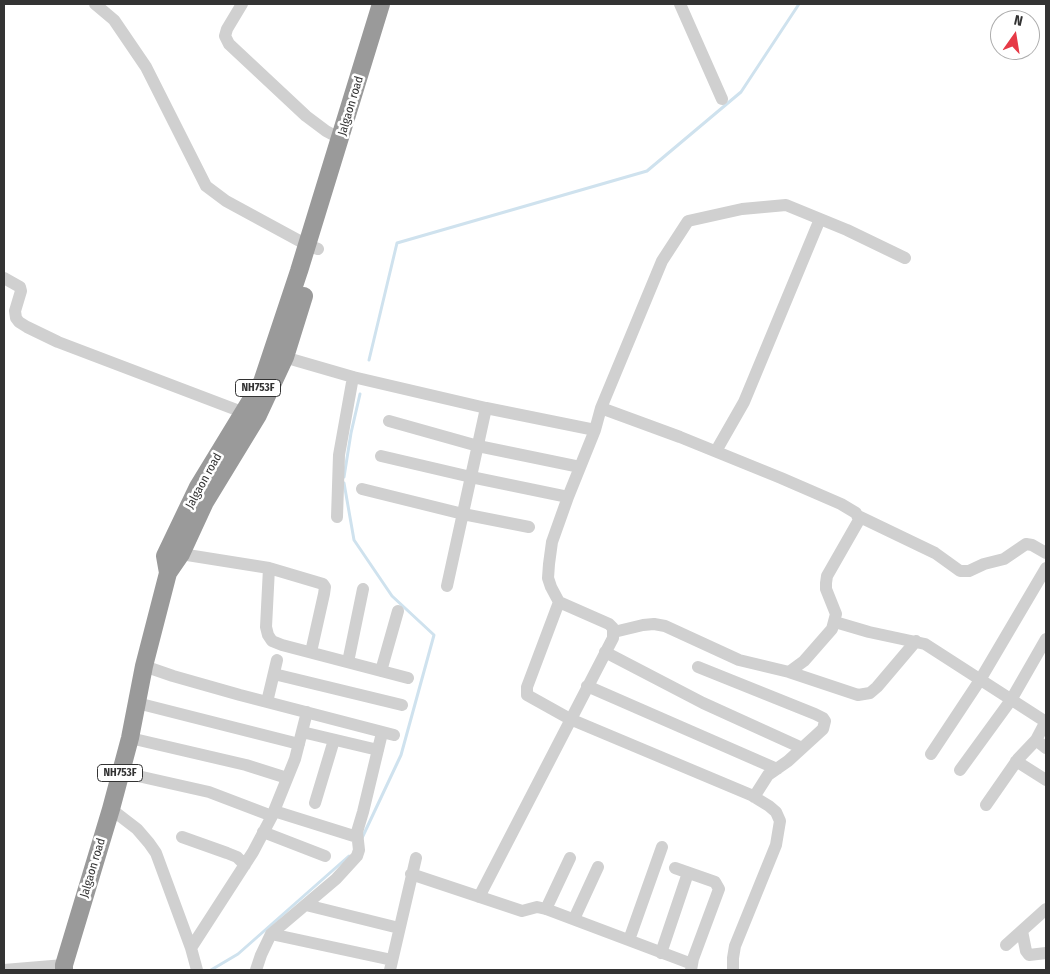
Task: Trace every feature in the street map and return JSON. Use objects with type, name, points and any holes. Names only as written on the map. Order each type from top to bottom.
[{"type":"highway","name":"Jalgaon road","points":[[64,968],[130,738],[144,666],[168,573],[165,556],[198,488],[250,415],[262,382],[279,355],[386,5]]},
{"type":"highway","name":"NH753F","points":[[168,573],[181,554],[205,502],[250,415]]},
{"type":"street","points":[[95,4],[114,20],[146,67],[206,186],[226,201],[312,247]]},
{"type":"street","points":[[242,4],[227,29],[225,36],[229,44],[306,116],[326,132],[341,148]]},
{"type":"street","points":[[680,4],[722,100]]},
{"type":"street","points":[[479,897],[614,632],[613,628],[605,621],[560,602],[548,578],[548,564],[552,542],[595,430],[601,408],[662,261],[688,221],[742,209],[786,205],[905,258]]},
{"type":"street","points":[[716,451],[744,402],[820,219]]},
{"type":"street","points":[[4,278],[20,287],[21,291],[15,311],[16,318],[27,327],[58,342],[250,415]]},
{"type":"street","points":[[279,355],[353,377],[486,408],[595,430]]},
{"type":"street","points":[[338,518],[340,455],[353,377]]},
{"type":"street","points":[[447,586],[486,408]]},
{"type":"street","points":[[601,408],[716,451],[853,509],[858,516],[935,553],[960,571],[969,571],[984,564],[1004,559],[1026,544],[1032,545],[1046,553]]},
{"type":"street","points":[[389,421],[478,446],[580,467]]},
{"type":"street","points":[[381,456],[568,497]]},
{"type":"street","points":[[362,489],[463,514],[529,527]]},
{"type":"street","points":[[789,672],[804,661],[832,630],[835,609],[826,589],[826,583],[859,520],[858,516]]},
{"type":"street","points":[[181,554],[269,568],[320,582],[324,587],[311,652]]},
{"type":"street","points":[[269,568],[266,627],[268,635],[277,643],[408,678]]},
{"type":"street","points":[[931,754],[980,680],[1046,568]]},
{"type":"street","points":[[348,662],[362,589]]},
{"type":"street","points":[[560,602],[526,692],[530,698],[570,719],[754,797],[776,812],[780,821],[776,845],[735,946],[732,958],[733,970]]},
{"type":"street","points":[[382,671],[398,611]]},
{"type":"street","points":[[834,622],[869,632],[916,641],[939,652],[1046,721],[1041,744],[1016,761],[986,805]]},
{"type":"street","points":[[614,632],[643,625],[665,626],[739,660],[789,672],[858,695],[864,695],[877,687],[916,641]]},
{"type":"street","points":[[960,770],[1011,700],[1046,638]]},
{"type":"street","points":[[605,652],[703,703],[802,748]]},
{"type":"street","points":[[267,702],[277,660]]},
{"type":"street","points":[[144,666],[173,676],[388,734],[378,750],[356,837],[359,850],[357,856],[336,879],[271,934],[261,955],[257,970]]},
{"type":"street","points":[[698,666],[823,718],[826,723],[823,729],[802,748],[768,775],[754,797]]},
{"type":"street","points":[[274,674],[402,705]]},
{"type":"street","points":[[587,686],[777,769]]},
{"type":"street","points":[[137,703],[300,738],[334,740],[378,750]]},
{"type":"street","points":[[191,948],[245,865],[273,813],[287,778],[307,712]]},
{"type":"street","points":[[130,738],[246,765],[287,778]]},
{"type":"street","points":[[315,803],[334,740]]},
{"type":"street","points":[[1016,761],[1046,780]]},
{"type":"street","points":[[120,772],[209,792],[356,837]]},
{"type":"street","points":[[111,809],[137,829],[156,853],[191,948],[197,970]]},
{"type":"street","points":[[263,832],[325,856]]},
{"type":"street","points":[[182,837],[237,857],[245,865]]},
{"type":"street","points":[[629,940],[662,847]]},
{"type":"street","points":[[271,934],[391,965],[416,858]]},
{"type":"street","points":[[546,909],[570,858]]},
{"type":"street","points":[[574,919],[598,867]]},
{"type":"street","points":[[411,874],[522,911],[537,907],[546,909],[629,940],[691,967],[720,888],[715,882],[675,868]]},
{"type":"street","points":[[661,953],[688,873]]},
{"type":"street","points":[[306,904],[399,928]]},
{"type":"street","points":[[1006,944],[1046,910]]},
{"type":"street","points":[[1022,930],[1026,951],[1029,955],[1046,953]]},
{"type":"street","points":[[4,970],[64,968]]},
{"type":"waterway","points":[[369,360],[397,243],[647,171],[741,92],[799,4]]},
{"type":"waterway","points":[[344,477],[360,394]]},
{"type":"waterway","points":[[344,483],[354,540],[392,596],[434,635],[401,755],[362,838]]},
{"type":"waterway","points":[[211,970],[238,954],[349,856]]}]
